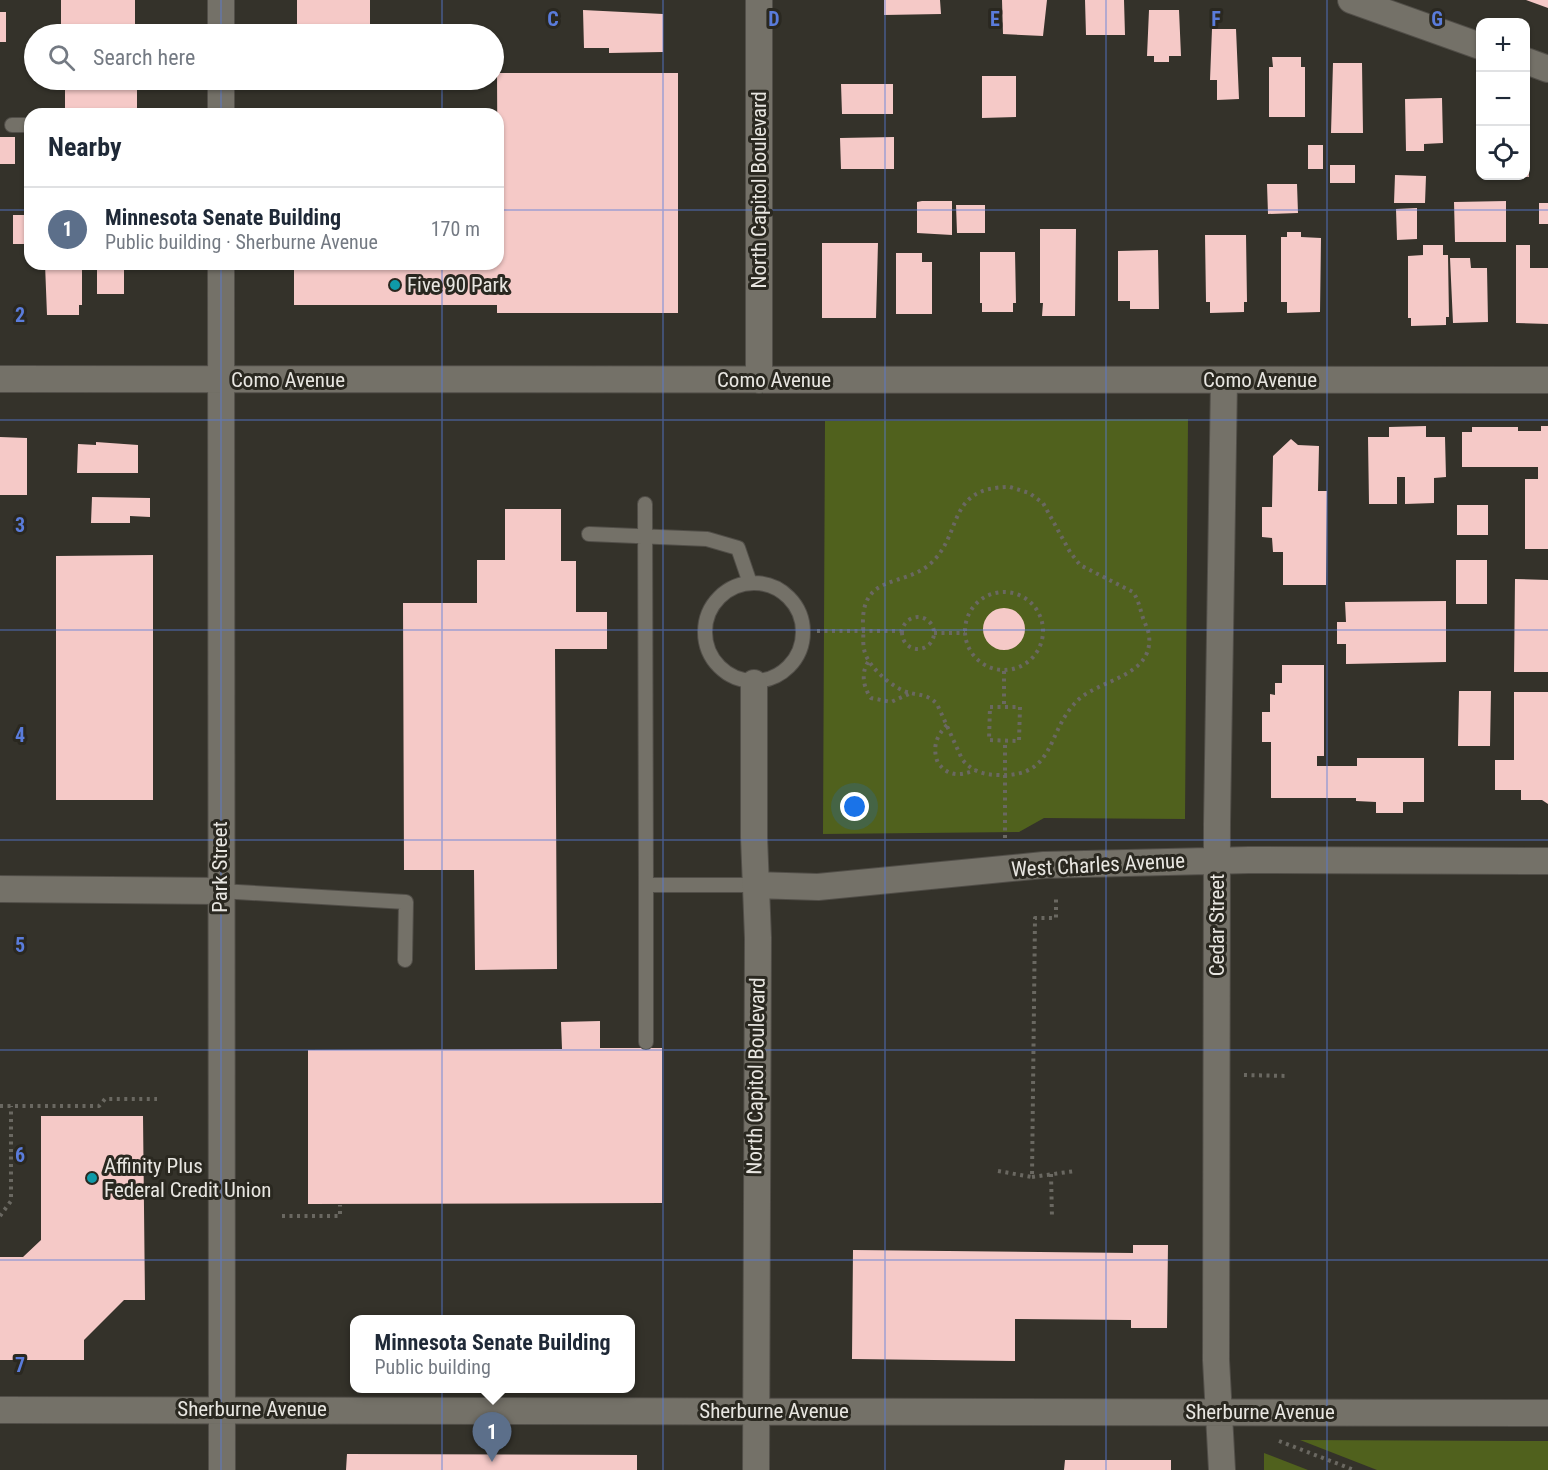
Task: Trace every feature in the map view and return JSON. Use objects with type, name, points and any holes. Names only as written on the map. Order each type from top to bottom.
[{"type":"street","points":[[221,0],[221,24]]},
{"type":"street","name":"North Capitol Boulevard","points":[[759,0],[759,380]]},
{"type":"street","points":[[1350,0],[1476,45]]},
{"type":"street","points":[[1530,62],[1548,69]]},
{"type":"street","points":[[221,90],[221,108]]},
{"type":"street","name":"Park Street","points":[[221,270],[222,1470]]},
{"type":"street","name":"Como Avenue","points":[[0,379],[1548,380]]},
{"type":"street","name":"Cedar Street","points":[[1222,1470],[1216,1360],[1217,860],[1224,380]]},
{"type":"street","name":"North Capitol Boulevard","points":[[754,683],[754,837],[757,885],[756,1470]]},
{"type":"street","name":"West Charles Avenue","points":[[757,885],[818,887],[1044,865],[1217,860],[1548,861]]},
{"type":"street","points":[[0,889],[220,891]]},
{"type":"street","name":"Sherburne Avenue","points":[[0,1410],[1548,1413]]},
{"type":"lane","points":[[12,125],[24,124]]},
{"type":"lane","points":[[645,504],[646,1042]]},
{"type":"lane","points":[[589,534],[708,539],[738,548],[750,583]]},
{"type":"lane","points":[[750,583],[767,584],[782,591],[794,602],[801,616],[804,632],[801,648],[794,663],[781,674],[754,683],[735,678],[721,669],[711,656],[705,640],[705,624],[711,608],[721,596],[735,587],[750,583]]},
{"type":"lane","points":[[646,885],[757,885]]},
{"type":"lane","points":[[220,891],[406,902],[405,960]]},
{"type":"path","points":[[1002,487],[1020,489],[1037,498],[1048,509],[1075,560],[1134,592],[1149,635],[1149,651],[1138,666],[1125,675],[1076,701],[1067,714],[1051,750],[1043,759],[1021,774],[988,775],[975,770],[962,759],[931,697],[911,693],[897,687],[868,662],[863,644],[863,631],[865,604],[876,589],[931,563],[941,549],[957,512],[964,503],[982,493],[1002,487]]},
{"type":"path","points":[[1009,592],[1033,604],[1039,612],[1044,629],[1040,648],[1028,663],[1004,671],[987,667],[974,657],[967,645],[965,633],[972,609],[985,597],[1009,592]]},
{"type":"path","points":[[919,616],[929,621],[934,633],[929,645],[916,649],[906,644],[901,631],[905,622],[919,616]]},
{"type":"path","points":[[817,631],[901,631]]},
{"type":"path","points":[[934,633],[965,633]]},
{"type":"path","points":[[868,662],[863,677],[871,698],[891,702],[911,693]]},
{"type":"path","points":[[1004,671],[1004,707]]},
{"type":"path","points":[[990,707],[1020,707],[1019,741],[1005,741],[989,740],[990,707]]},
{"type":"path","points":[[947,725],[940,732],[934,750],[938,763],[955,774],[975,770]]},
{"type":"path","points":[[1005,741],[1005,838]]},
{"type":"path","points":[[1032,1177],[1035,918],[1056,918],[1056,897]]},
{"type":"path","points":[[1244,1075],[1289,1076]]},
{"type":"path","points":[[0,1106],[99,1106],[105,1099],[157,1099]]},
{"type":"path","points":[[0,1216],[11,1201],[11,1106]]},
{"type":"path","points":[[998,1171],[1032,1177],[1075,1171]]},
{"type":"path","points":[[1051,1174],[1052,1218]]},
{"type":"path","points":[[282,1216],[340,1216],[340,1205]]},
{"type":"path","points":[[1270,1437],[1354,1470]]},
{"type":"green space","points":[[1188,419],[1185,819],[1044,818],[1019,832],[823,834],[825,421]]},
{"type":"green space","points":[[1300,1440],[1548,1441],[1548,1470],[1377,1470]]},
{"type":"green space","points":[[1264,1453],[1308,1470],[1264,1470]]},
{"type":"building","points":[[61,0],[135,0],[135,24],[61,24]]},
{"type":"building","points":[[297,0],[370,0],[370,24],[297,24]]},
{"type":"building","points":[[884,0],[940,0],[941,14],[884,15]]},
{"type":"building","points":[[1002,0],[1047,0],[1043,36],[1003,34]]},
{"type":"building","points":[[1085,0],[1124,0],[1125,35],[1086,35]]},
{"type":"building","points":[[1526,0],[1548,0],[1548,8]]},
{"type":"building","points":[[583,10],[663,14],[663,52],[609,53],[609,48],[584,48]]},
{"type":"building","points":[[1149,10],[1179,10],[1181,56],[1169,56],[1169,62],[1154,62],[1154,56],[1147,56]]},
{"type":"building","points":[[0,12],[6,12],[6,42],[0,42]]},
{"type":"building","points":[[1212,29],[1236,29],[1239,99],[1217,100],[1217,80],[1210,80]]},
{"type":"building","points":[[1272,57],[1301,57],[1301,67],[1305,67],[1305,117],[1269,117],[1269,67],[1273,67]]},
{"type":"building","points":[[1333,63],[1362,63],[1363,133],[1331,133]]},
{"type":"building","points":[[504,73],[678,73],[678,313],[497,313],[497,305],[294,305],[294,270],[504,270],[504,108],[497,108],[497,90],[504,90]]},
{"type":"building","points":[[982,76],[1016,76],[1016,117],[982,118]]},
{"type":"building","points":[[841,84],[893,84],[893,114],[842,114]]},
{"type":"building","points":[[65,90],[137,90],[137,108],[65,108]]},
{"type":"building","points":[[1442,98],[1443,143],[1424,144],[1424,151],[1406,151],[1405,99]]},
{"type":"building","points":[[0,137],[15,137],[15,164],[0,164]]},
{"type":"building","points":[[894,137],[894,169],[841,169],[840,138]]},
{"type":"building","points":[[1308,145],[1323,145],[1323,169],[1308,169]]},
{"type":"building","points":[[1330,165],[1355,165],[1355,183],[1330,183]]},
{"type":"building","points":[[1395,175],[1426,176],[1425,203],[1394,203]]},
{"type":"building","points":[[1267,184],[1297,184],[1298,213],[1268,214]]},
{"type":"building","points":[[952,201],[952,235],[917,233],[917,202]]},
{"type":"building","points":[[1506,201],[1506,242],[1455,242],[1454,202]]},
{"type":"building","points":[[1539,203],[1548,203],[1548,224],[1539,224]]},
{"type":"building","points":[[956,205],[985,205],[985,233],[957,233]]},
{"type":"building","points":[[1417,208],[1417,239],[1397,240],[1396,209]]},
{"type":"building","points":[[13,215],[24,215],[24,244],[13,244]]},
{"type":"building","points":[[1040,229],[1076,229],[1075,316],[1042,316]]},
{"type":"building","points":[[1287,232],[1301,232],[1301,237],[1321,238],[1320,312],[1287,313],[1287,302],[1281,302],[1281,237],[1287,237]]},
{"type":"building","points":[[1205,235],[1246,235],[1247,302],[1244,302],[1244,312],[1210,313],[1210,302],[1206,302]]},
{"type":"building","points":[[822,243],[878,243],[876,318],[822,318]]},
{"type":"building","points":[[1423,245],[1443,245],[1443,255],[1448,255],[1449,317],[1446,317],[1446,325],[1411,326],[1411,318],[1408,318],[1408,256],[1423,255]]},
{"type":"building","points":[[1516,245],[1530,245],[1530,268],[1548,268],[1548,324],[1516,323]]},
{"type":"building","points":[[1158,250],[1159,309],[1130,309],[1130,301],[1118,301],[1118,251]]},
{"type":"building","points":[[980,252],[1015,252],[1016,303],[1013,303],[1013,312],[982,312]]},
{"type":"building","points":[[896,253],[922,253],[922,262],[932,262],[932,314],[896,314]]},
{"type":"building","points":[[1450,258],[1470,258],[1471,268],[1487,268],[1488,322],[1453,323]]},
{"type":"building","points":[[45,270],[82,270],[82,305],[79,305],[79,315],[47,315]]},
{"type":"building","points":[[97,270],[124,270],[124,294],[97,294]]},
{"type":"building","points":[[1426,426],[1426,437],[1445,437],[1446,477],[1434,478],[1434,503],[1405,504],[1405,477],[1397,477],[1397,504],[1369,504],[1368,437],[1389,437],[1389,427]]},
{"type":"building","points":[[1541,426],[1548,426],[1548,549],[1525,549],[1525,479],[1538,479],[1538,467],[1462,467],[1462,432],[1472,432],[1472,427],[1518,427],[1518,431],[1541,431]]},
{"type":"building","points":[[0,437],[27,438],[27,495],[0,495]]},
{"type":"building","points":[[1291,439],[1298,445],[1319,446],[1318,491],[1327,491],[1326,585],[1283,585],[1283,552],[1273,552],[1272,538],[1262,537],[1262,507],[1272,507],[1273,456]]},
{"type":"building","points":[[96,442],[138,445],[138,473],[77,473],[78,444],[96,445]]},
{"type":"building","points":[[92,497],[150,498],[150,517],[130,516],[130,523],[91,523]]},
{"type":"building","points":[[1457,505],[1488,505],[1488,535],[1457,535]]},
{"type":"building","points":[[505,509],[561,509],[561,561],[576,561],[576,612],[607,612],[607,649],[555,649],[557,969],[475,970],[474,870],[404,870],[403,603],[477,603],[477,560],[505,560]]},
{"type":"building","points":[[153,555],[153,800],[56,800],[56,556]]},
{"type":"building","points":[[1456,560],[1487,560],[1487,604],[1456,604]]},
{"type":"building","points":[[1515,579],[1548,580],[1548,672],[1514,672]]},
{"type":"building","points":[[1446,601],[1446,662],[1346,664],[1346,644],[1337,644],[1337,622],[1346,622],[1345,602]]},
{"type":"building","points":[[1004,608],[1012,609],[1019,614],[1024,621],[1024,637],[1019,644],[1012,649],[1004,650],[996,649],[989,644],[984,637],[983,629],[984,621],[989,614],[996,609]]},
{"type":"building","points":[[1282,665],[1324,665],[1324,756],[1317,756],[1317,766],[1357,766],[1357,758],[1424,758],[1424,802],[1403,802],[1403,813],[1376,813],[1376,802],[1356,801],[1356,798],[1271,798],[1271,742],[1262,742],[1262,712],[1270,712],[1270,694],[1275,695],[1275,683],[1282,683]]},
{"type":"building","points":[[1459,691],[1491,691],[1490,746],[1458,746]]},
{"type":"building","points":[[1514,692],[1548,692],[1548,804],[1542,800],[1521,800],[1521,790],[1495,790],[1495,760],[1514,760]]},
{"type":"building","points":[[600,1021],[600,1048],[662,1048],[662,1203],[308,1204],[308,1050],[562,1049],[561,1022]]},
{"type":"building","name":"Affinity Plus Federal Credit Union","points":[[41,1116],[143,1116],[145,1300],[124,1300],[84,1340],[84,1360],[0,1360],[0,1257],[23,1257],[41,1240]]},
{"type":"building","points":[[1133,1245],[1168,1245],[1167,1328],[1131,1328],[1131,1320],[1015,1319],[1015,1361],[852,1359],[853,1250],[1133,1253]]},
{"type":"building","points":[[347,1454],[637,1455],[637,1470],[346,1470]]},
{"type":"building","points":[[1065,1460],[1171,1460],[1171,1470],[1064,1470]]},
{"type":"place","name":"Five 90 Park","points":[[395,285]]},
{"type":"place","name":"Affinity Plus Federal Credit Union","points":[[92,1178]]},
{"type":"place","name":"Minnesota Senate Building","points":[[492,1462]]}]
